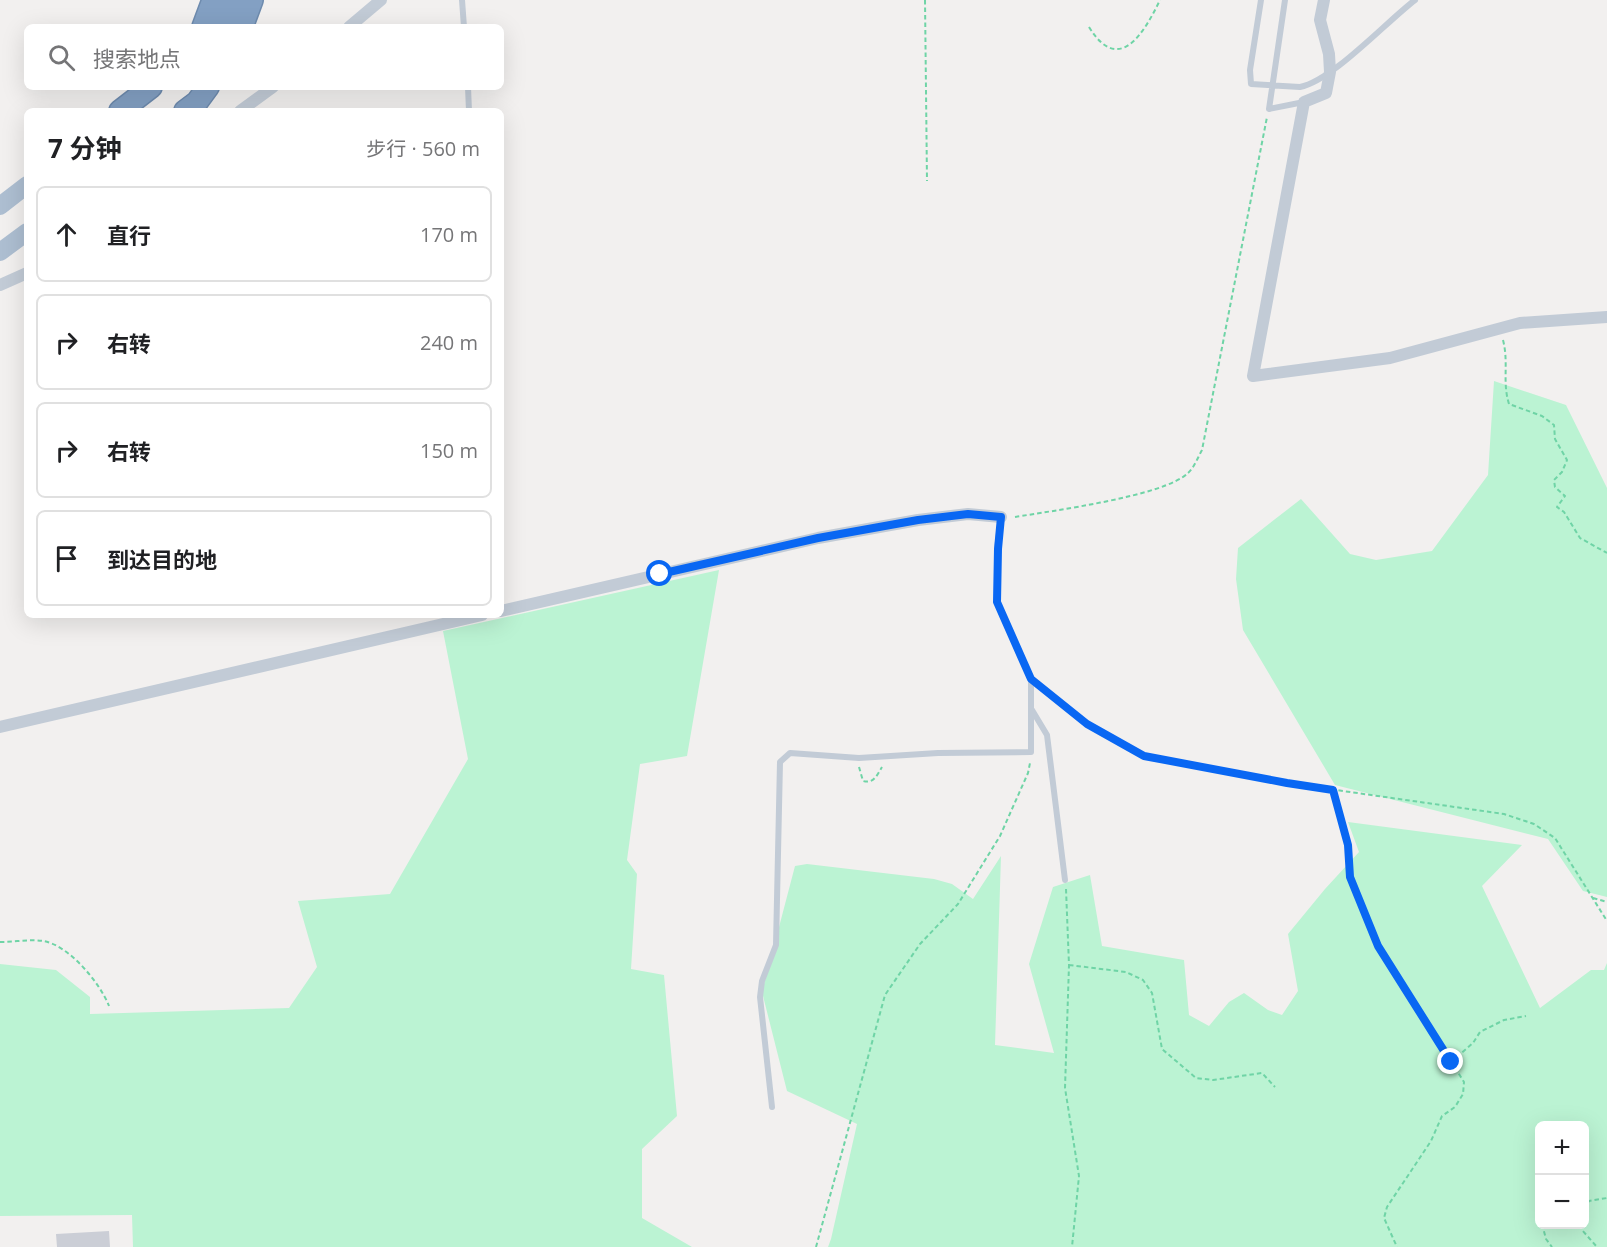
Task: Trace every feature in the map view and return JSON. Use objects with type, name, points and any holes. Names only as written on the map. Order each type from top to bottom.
[{"type":"highway","points":[[204,24],[213,0]]},
{"type":"highway","points":[[220,24],[227,17],[232,0]]},
{"type":"highway","points":[[243,24],[252,0]]},
{"type":"highway","points":[[124,108],[147,90]]},
{"type":"highway","points":[[189,108],[206,90]]},
{"type":"main road","points":[[0,206],[24,186]]},
{"type":"main road","points":[[0,252],[24,234]]},
{"type":"street","points":[[354,24],[381,0]]},
{"type":"street","points":[[1324,0],[1320,20],[1329,54],[1330,72],[1326,93],[1304,102],[1253,376],[1390,358],[1520,323],[1607,317]]},
{"type":"street","points":[[244,108],[269,90]]},
{"type":"street","points":[[0,285],[24,274]]},
{"type":"street","points":[[504,609],[818,538],[918,520],[968,514],[1001,517]]},
{"type":"street","points":[[0,727],[469,618]]},
{"type":"lane","points":[[371,9],[386,0]]},
{"type":"lane","points":[[462,0],[464,24]]},
{"type":"lane","points":[[1261,0],[1250,70],[1251,84],[1300,87],[1308,86],[1330,72],[1415,0]]},
{"type":"lane","points":[[1285,0],[1269,109],[1304,102]]},
{"type":"lane","points":[[468,90],[469,108]]},
{"type":"lane","points":[[772,1107],[760,997],[762,981],[776,945],[780,762],[790,753],[859,758],[889,755],[1031,752],[1031,679],[997,602],[1001,517]]},
{"type":"lane","points":[[1032,710],[1047,735],[1065,880]]},
{"type":"path","points":[[925,0],[927,181]]},
{"type":"path","points":[[1089,27],[1097,40],[1107,47],[1118,50],[1128,46],[1139,37],[1160,0]]},
{"type":"path","points":[[1001,517],[1010,518],[1093,504],[1169,485],[1188,473],[1202,450],[1269,109]]},
{"type":"path","points":[[1500,328],[1506,350],[1505,391],[1509,404],[1542,416],[1554,425],[1555,439],[1567,460],[1562,472],[1554,480],[1555,486],[1565,496],[1557,507],[1564,512],[1580,538],[1607,553]]},
{"type":"path","points":[[1031,679],[1087,724],[1144,756],[1287,783],[1504,814],[1534,824],[1555,838],[1607,921]]},
{"type":"path","points":[[816,1247],[885,995],[920,944],[958,904],[1000,836],[1028,773],[1031,752]]},
{"type":"path","points":[[859,758],[862,781],[868,782],[873,781],[889,755]]},
{"type":"path","points":[[1333,790],[1348,845],[1350,877],[1378,946],[1464,1082],[1463,1094],[1455,1107],[1442,1116],[1431,1141],[1387,1207],[1384,1218],[1397,1247]]},
{"type":"path","points":[[1065,880],[1069,965],[1065,1088],[1079,1176],[1072,1247]]},
{"type":"path","points":[[1593,898],[1607,902]]},
{"type":"path","points":[[0,942],[41,940],[66,951],[92,978],[109,1006]]},
{"type":"path","points":[[1069,965],[1126,972],[1143,980],[1152,993],[1162,1049],[1196,1078],[1213,1080],[1262,1073],[1275,1087]]},
{"type":"path","points":[[1451,1062],[1473,1043],[1480,1032],[1504,1020],[1526,1016]]},
{"type":"path","points":[[1589,1201],[1607,1198]]},
{"type":"path","points":[[1543,1229],[1546,1239],[1552,1247]]},
{"type":"path","points":[[1582,1229],[1598,1247]]},
{"type":"green space","points":[[1494,381],[1566,405],[1607,488],[1607,897],[1583,891],[1548,839],[1335,785],[1243,630],[1236,579],[1238,548],[1301,499],[1350,554],[1376,560],[1432,551],[1488,475]]},
{"type":"green space","points":[[719,570],[687,756],[640,764],[627,860],[637,874],[631,969],[664,975],[677,1116],[642,1149],[642,1218],[692,1247],[133,1247],[132,1215],[0,1216],[0,964],[56,970],[90,997],[90,1014],[289,1008],[317,967],[298,901],[390,894],[468,759],[443,631]]},
{"type":"green space","points":[[1348,822],[1522,845],[1482,886],[1540,1008],[1591,970],[1604,970],[1607,963],[1607,1247],[828,1247],[857,1124],[787,1091],[762,992],[795,866],[807,864],[934,879],[952,884],[973,899],[1001,856],[995,1045],[1054,1053],[1029,964],[1053,887],[1090,875],[1102,946],[1184,960],[1189,1015],[1209,1026],[1229,1002],[1244,993],[1268,1010],[1282,1015],[1298,991],[1288,934],[1359,852]]},
{"type":"building","points":[[109,1231],[110,1247],[57,1247],[56,1234]]},
{"type":"route","points":[[660,574],[818,538],[918,520],[968,514],[1001,517],[997,602],[1031,679],[1087,724],[1144,756],[1333,790],[1348,845],[1350,877],[1378,946],[1451,1062]]}]
